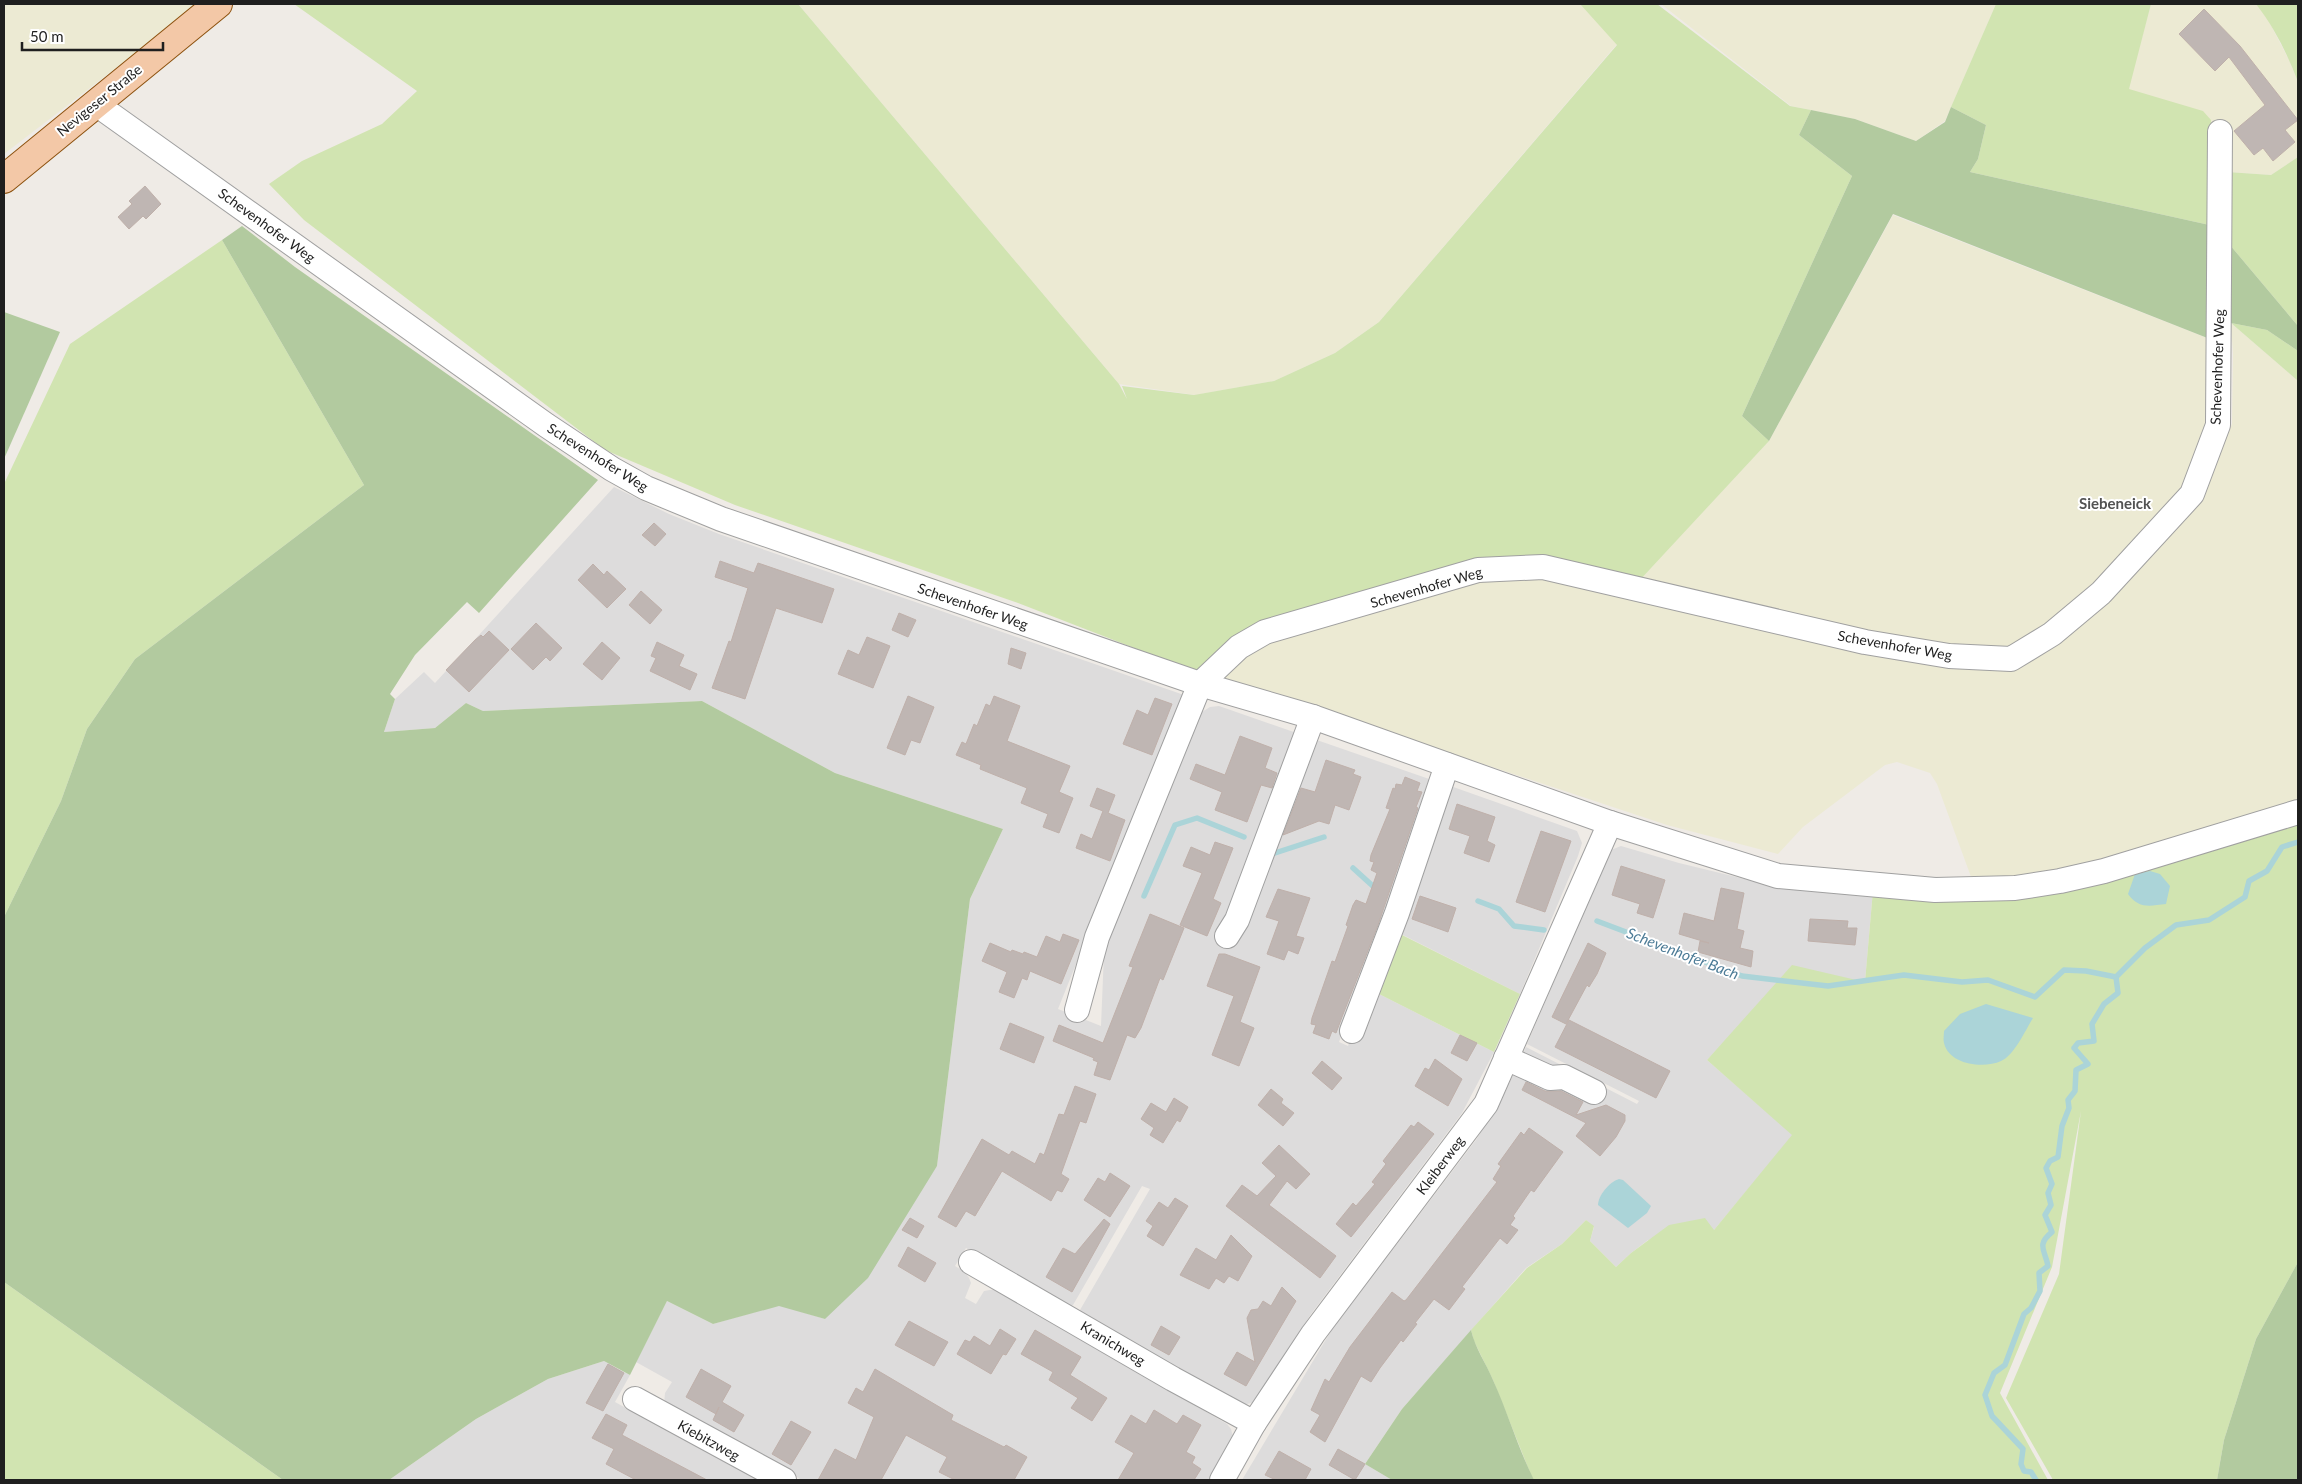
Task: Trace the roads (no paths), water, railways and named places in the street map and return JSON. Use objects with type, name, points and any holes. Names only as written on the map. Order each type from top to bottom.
[{"type":"main road","name":"Nevigeser Straße","points":[[4,179],[218,4]]},
{"type":"street","name":"Schevenhofer Weg","points":[[96,104],[546,425],[612,469],[646,488],[720,520],[1200,684],[1313,717],[1610,823],[1753,869],[1778,876],[1934,890],[2015,888],[2060,881],[2104,871],[2298,812]]},
{"type":"street","name":"Schevenhofer Weg","points":[[1077,1010],[1096,936],[1200,684],[1240,647],[1265,632],[1389,598],[1478,570],[1543,567],[1865,642],[1949,656],[2011,659],[2052,634],[2101,593],[2192,494],[2218,425],[2220,132]]},
{"type":"street","points":[[1227,936],[1237,920],[1313,717]]},
{"type":"street","points":[[1352,1031],[1397,913],[1447,765]]},
{"type":"street","name":"Kleiberweg","points":[[1222,1480],[1254,1422],[1313,1334],[1486,1104],[1610,823]]},
{"type":"street","points":[[1506,1058],[1550,1078],[1564,1076],[1594,1092]]},
{"type":"street","name":"Kranichweg","points":[[971,1262],[1173,1379],[1254,1422]]},
{"type":"street","name":"Kiebitzweg","points":[[635,1399],[784,1480]]},
{"type":"water","points":[[2150,871],[2160,874],[2170,886],[2166,904],[2149,906],[2140,904],[2128,894],[2135,874]]},
{"type":"water","points":[[1986,1004],[2033,1018],[2015,1048],[2001,1061],[1977,1065],[1960,1060],[1947,1050],[1944,1042],[1944,1031],[1960,1014]]},
{"type":"water","points":[[1619,1179],[1623,1180],[1651,1206],[1647,1213],[1628,1228],[1598,1205],[1598,1201],[1605,1190]]},
{"type":"waterway","name":"Schevenhofer Bach","points":[[1144,896],[1175,825],[1197,818],[1244,837]]},
{"type":"waterway","name":"Schevenhofer Bach","points":[[1275,853],[1324,837]]},
{"type":"waterway","name":"Schevenhofer Bach","points":[[1597,921],[1742,976],[1828,986],[1904,975],[1962,982],[1988,980],[2035,997],[2064,970],[2086,971],[2116,977],[2145,948],[2176,925],[2209,920],[2245,897],[2249,881],[2267,871],[2282,847],[2298,842]]},
{"type":"waterway","name":"Schevenhofer Bach","points":[[1353,868],[1375,888],[1378,886]]},
{"type":"waterway","name":"Schevenhofer Bach","points":[[1478,901],[1499,909],[1514,926],[1544,930]]},
{"type":"waterway","points":[[2036,1480],[2031,1472],[2024,1471],[2021,1464],[2023,1449],[1992,1416],[1985,1395],[1994,1373],[2005,1365],[2024,1314],[2031,1308],[2040,1291],[2039,1273],[2048,1266],[2043,1244],[2052,1232],[2045,1215],[2051,1205],[2048,1193],[2052,1184],[2046,1168],[2050,1161],[2058,1157],[2062,1126],[2069,1108],[2068,1100],[2075,1091],[2076,1070],[2088,1064],[2074,1048],[2078,1043],[2094,1041],[2092,1024],[2104,1004],[2118,993],[2116,977]]},
{"type":"district","name":"Siebeneick","points":[[2115,503]]}]
